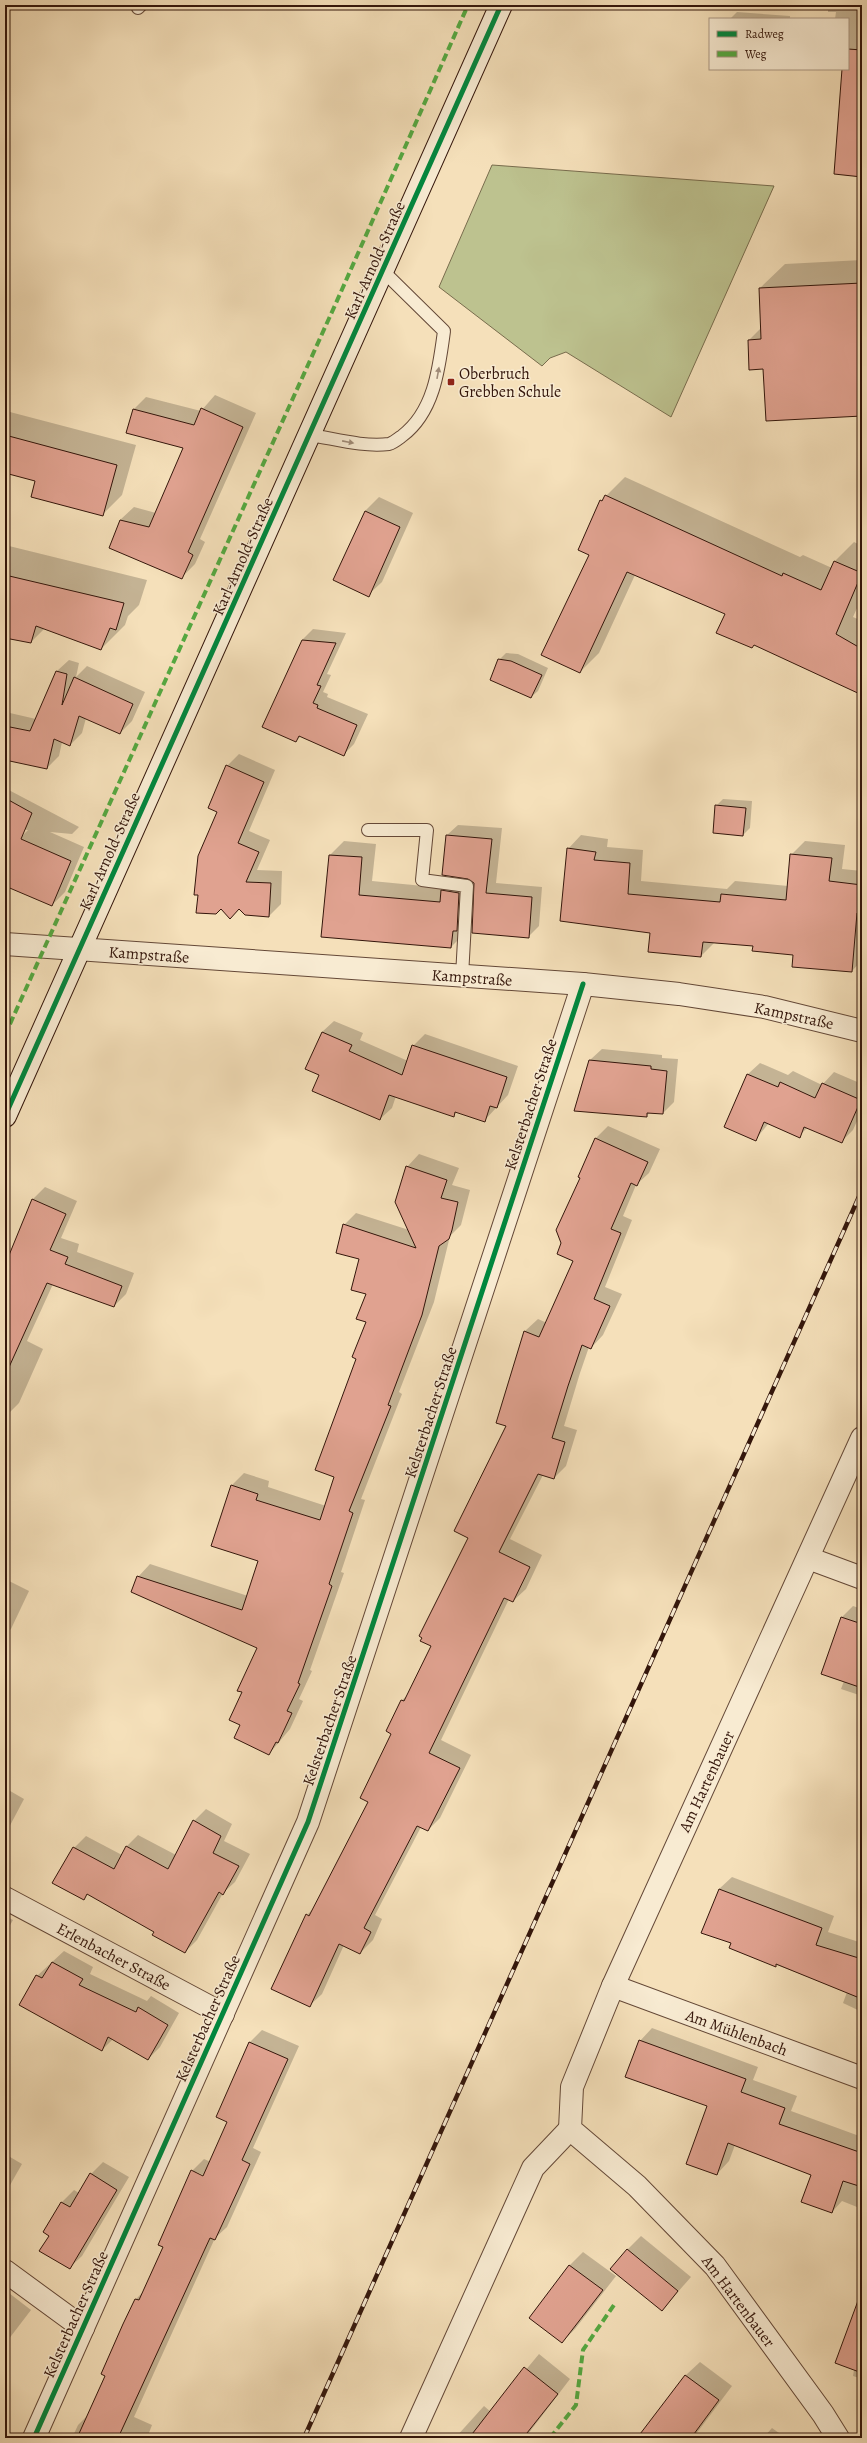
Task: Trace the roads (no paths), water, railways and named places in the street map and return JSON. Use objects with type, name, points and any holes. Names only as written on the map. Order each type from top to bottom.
[{"type":"street","name":"Karl-Arnold-Straße","points":[[5,1116],[501,5]]},
{"type":"street","name":"Kampstraße","points":[[5,944],[583,984],[679,994],[764,1007],[862,1031]]},
{"type":"street","name":"Kelsterbacher Straße","points":[[34,2438],[308,1822],[583,984]]},
{"type":"street","name":"Am Hartenbauer","points":[[838,2438],[823,2414],[716,2266],[637,2186],[570,2129],[572,2086],[613,1986],[862,1438]]},
{"type":"street","points":[[808,1558],[862,1578]]},
{"type":"street","name":"Erlenbacher Straße","points":[[5,1898],[223,2014]]},
{"type":"street","name":"Am Mühlenbach","points":[[613,1986],[862,2078]]},
{"type":"street","points":[[411,2438],[533,2168],[570,2129]]},
{"type":"street","points":[[5,2271],[83,2328]]},
{"type":"lane","points":[[310,435],[363,445],[391,444],[412,428],[423,412],[437,378],[444,331],[383,271]]},
{"type":"lane","points":[[368,830],[427,830],[422,880],[467,886],[462,976]]},
{"type":"railway","points":[[304,2438],[862,1190]]},
{"type":"place","name":"Oberbruch Grebben Schule","points":[[451,382]]}]
